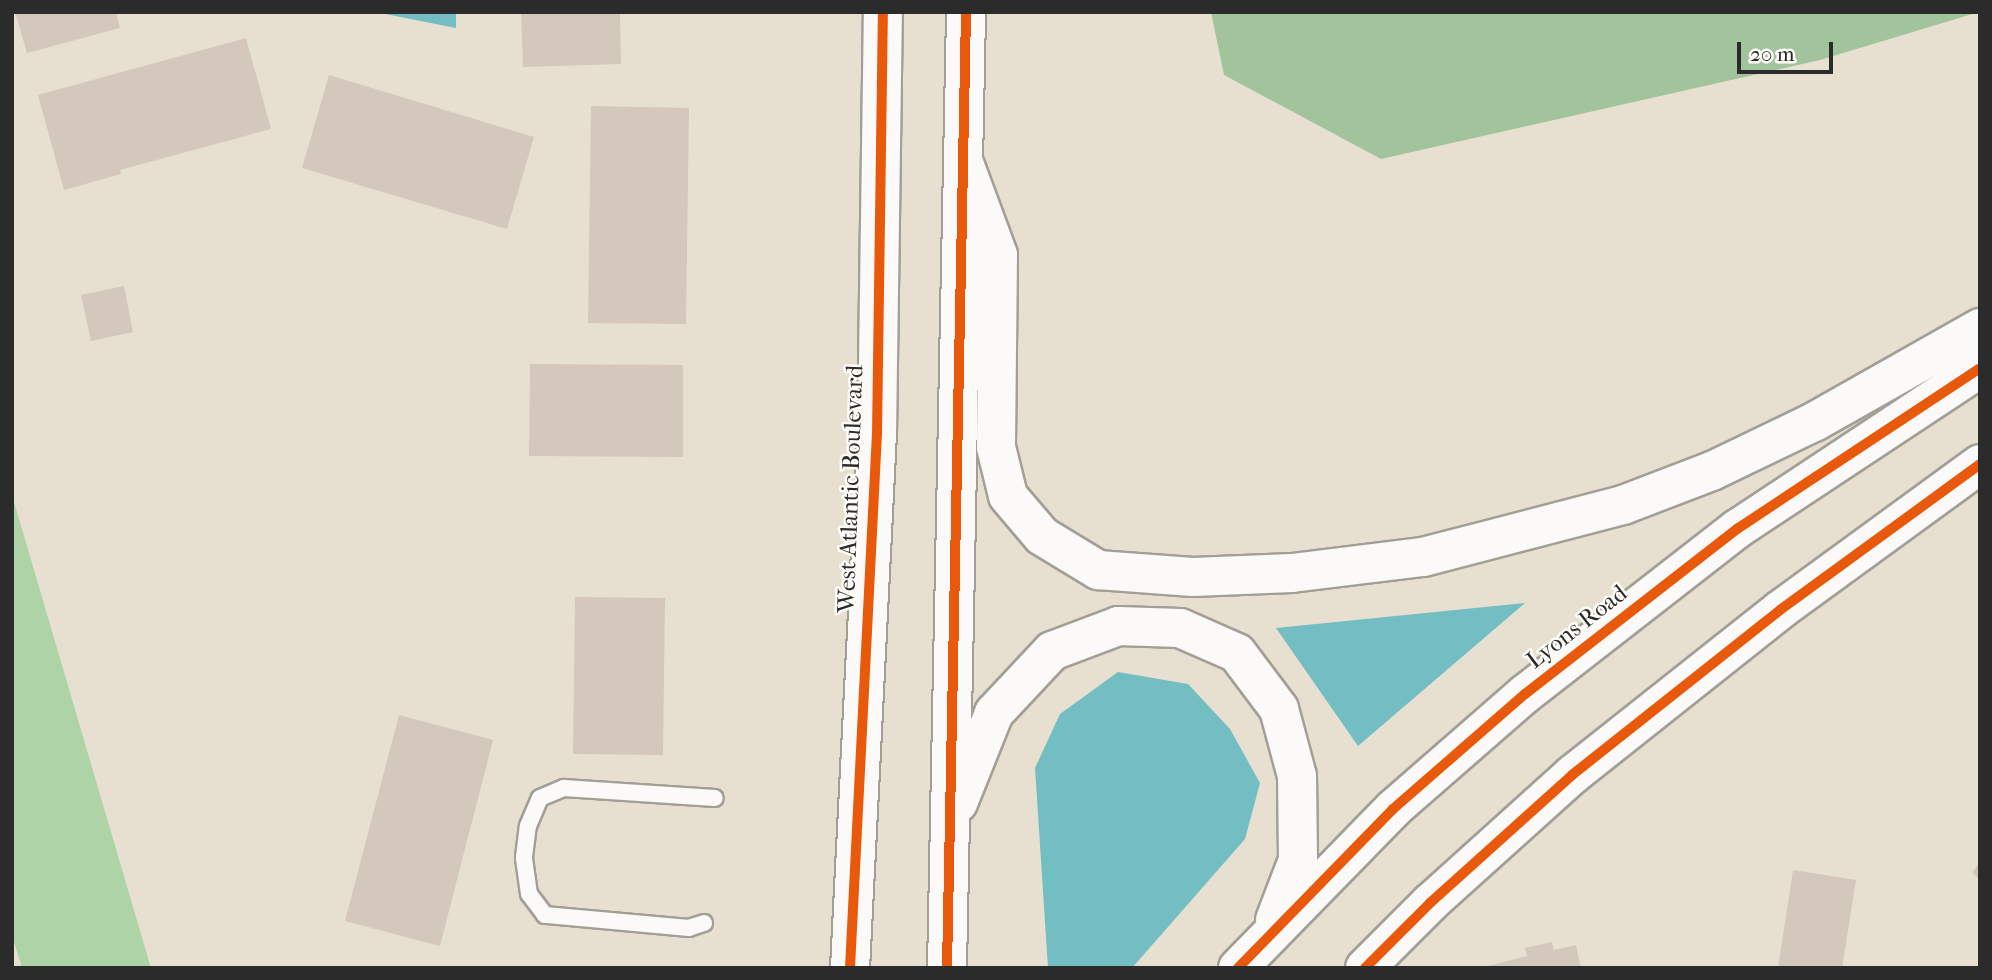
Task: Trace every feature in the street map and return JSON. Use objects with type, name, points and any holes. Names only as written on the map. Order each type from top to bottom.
[{"type":"main road","name":"West Atlantic Boulevard","points":[[850,968],[877,435],[883,12]]},
{"type":"main road","points":[[947,968],[966,12]]},
{"type":"main road","points":[[964,163],[998,255],[996,447],[1008,496],[1042,536],[1098,570],[1194,577],[1292,573],[1423,557],[1623,505],[1712,471],[1814,422],[1980,328]]},
{"type":"main road","name":"Lyons Road","points":[[1238,968],[1269,933],[1393,809],[1525,694],[1737,529],[1980,368]]},
{"type":"main road","points":[[1365,968],[1430,903],[1572,775],[1780,610],[1980,464]]},
{"type":"main road","points":[[949,824],[994,713],[1052,651],[1118,626],[1180,628],[1237,653],[1279,709],[1297,776],[1298,860],[1269,933]]},
{"type":"lane","points":[[704,923],[689,928],[545,915],[529,894],[524,857],[528,826],[540,798],[564,788],[715,798]]},
{"type":"green space","points":[[1211,12],[1979,12],[1820,60],[1381,159],[1224,75]]},
{"type":"green space","points":[[12,495],[151,968],[22,968],[12,935]]},
{"type":"water","points":[[375,12],[456,12],[456,28]]},
{"type":"water","points":[[1525,603],[1358,746],[1276,628]]},
{"type":"water","points":[[1118,672],[1188,684],[1230,729],[1260,783],[1245,839],[1132,968],[1048,968],[1035,768],[1060,714]]},
{"type":"building","points":[[15,12],[116,12],[120,28],[27,53]]},
{"type":"building","points":[[521,12],[620,12],[621,64],[523,67]]},
{"type":"building","points":[[246,38],[271,129],[120,170],[121,174],[64,190],[38,95]]},
{"type":"building","points":[[329,75],[534,137],[507,229],[302,168]]},
{"type":"building","points":[[591,106],[689,108],[686,324],[588,323]]},
{"type":"building","points":[[124,286],[133,332],[91,341],[81,295]]},
{"type":"building","points":[[530,364],[683,365],[683,457],[529,456]]},
{"type":"building","points":[[575,597],[665,598],[663,755],[573,754]]},
{"type":"building","points":[[399,715],[493,740],[440,946],[345,921]]},
{"type":"building","points":[[1980,861],[1980,879],[1972,873]]},
{"type":"building","points":[[1793,870],[1856,880],[1842,968],[1778,968]]},
{"type":"building","points":[[1552,942],[1554,950],[1576,945],[1581,968],[1480,968],[1527,956],[1525,948]]},
{"type":"cycle path","points":[[850,968],[877,434],[883,12]]},
{"type":"cycle path","points":[[947,968],[966,12]]},
{"type":"cycle path","points":[[1238,968],[1393,809],[1525,694],[1737,529],[1980,368]]},
{"type":"cycle path","points":[[1365,968],[1430,903],[1572,775],[1780,610],[1980,464]]}]
